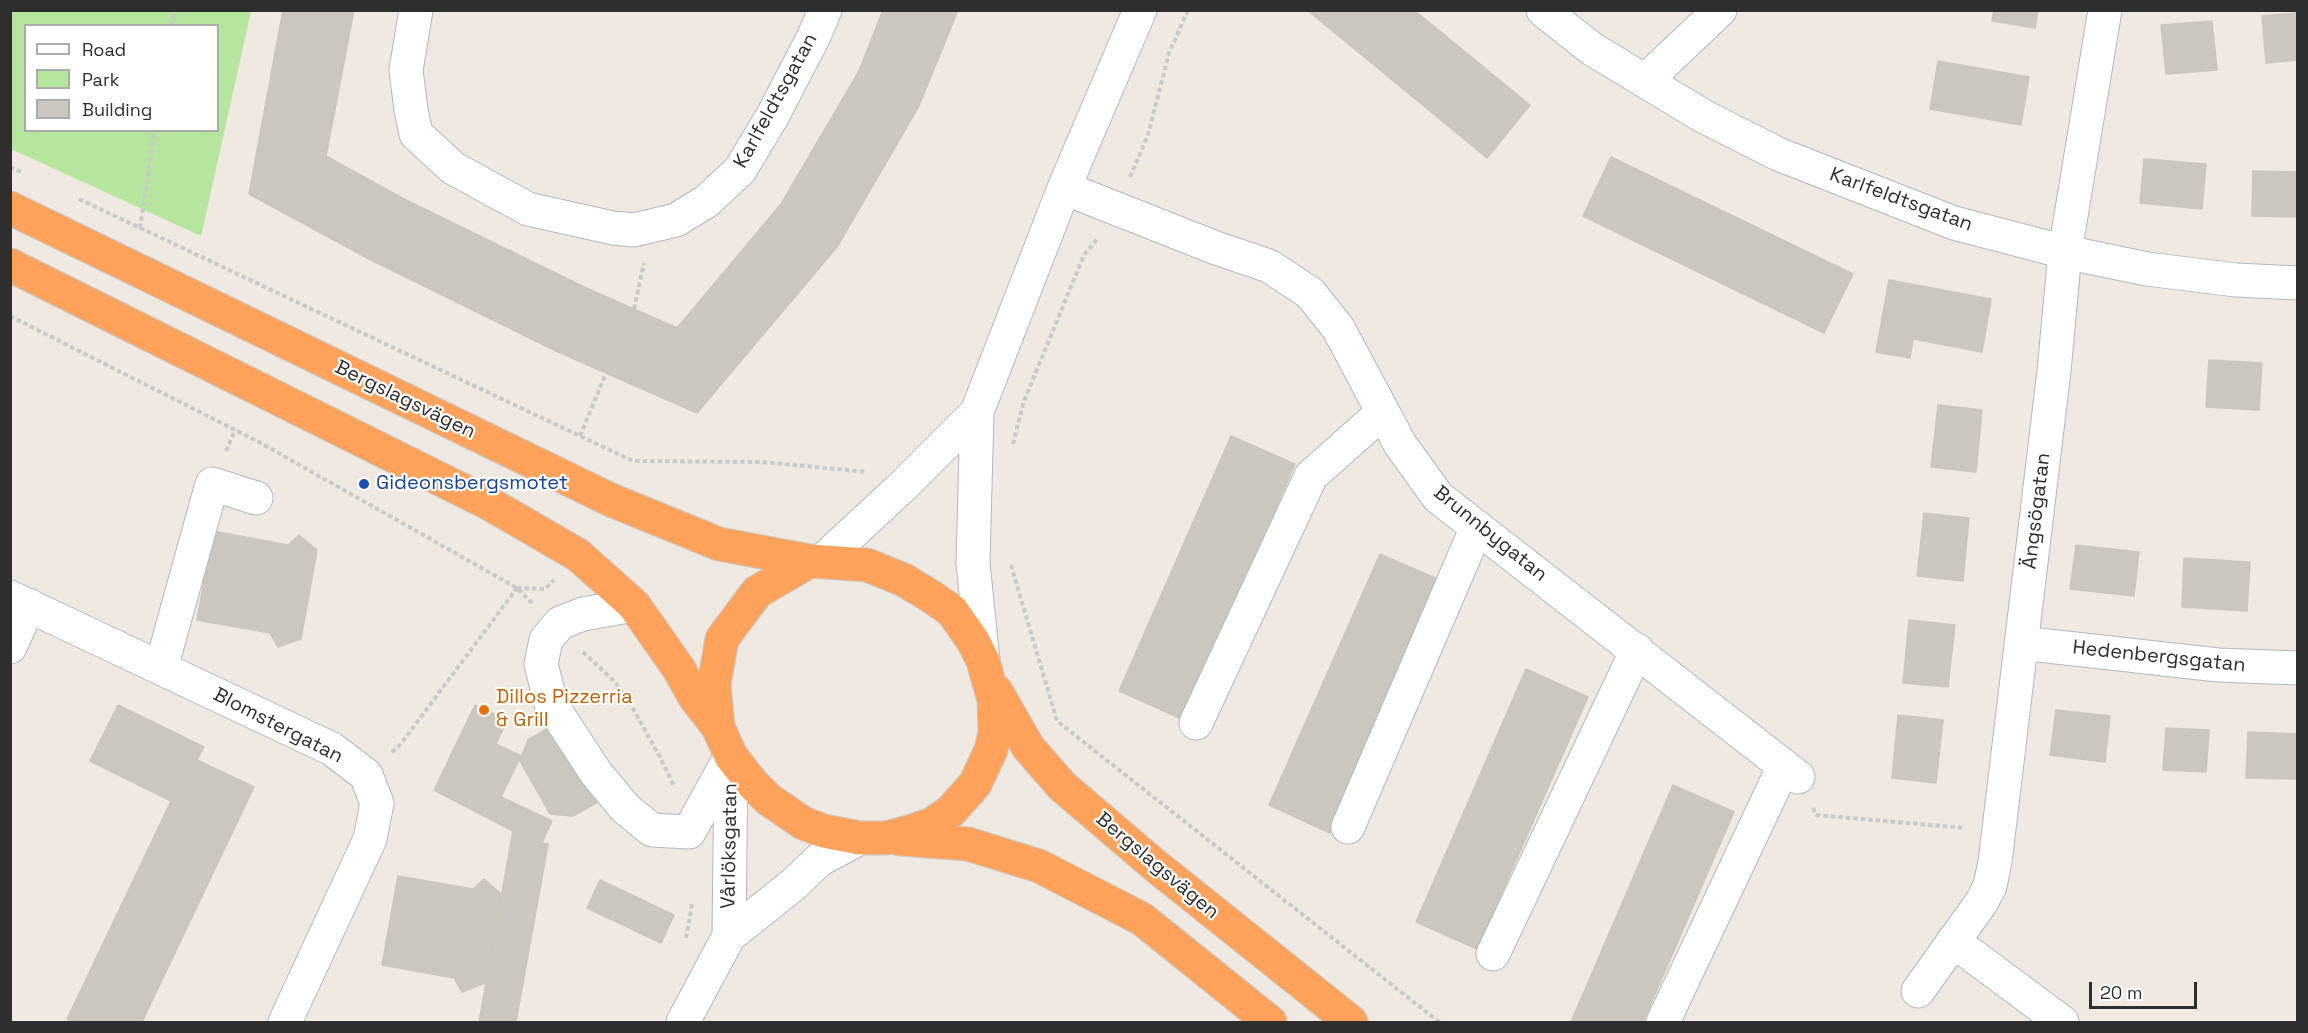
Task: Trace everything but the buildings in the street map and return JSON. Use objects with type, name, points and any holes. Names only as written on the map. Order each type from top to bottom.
[{"type":"highway","name":"Bergslagsvägen","points":[[10,207],[611,500],[719,544],[816,561],[867,565],[904,580],[932,597],[952,611],[973,641],[987,672],[1028,747],[1062,786],[1157,867],[1352,1023]]},
{"type":"highway","points":[[10,265],[490,504],[578,555],[634,605],[679,669],[694,696],[753,784],[786,813],[824,831],[873,838],[968,844],[1039,866],[1142,919],[1270,1023]]},
{"type":"highway","points":[[725,742],[714,684],[722,639],[757,592],[816,561]]},
{"type":"highway","points":[[873,838],[909,832],[932,824],[951,811],[975,784],[988,759],[995,732],[994,700],[987,672]]},
{"type":"street","name":"Karlfeldtsgatan","points":[[416,10],[406,70],[416,134],[453,168],[528,209],[613,228],[634,230],[676,219],[707,201],[740,170],[778,105],[825,10]]},
{"type":"street","points":[[987,672],[973,563],[977,412],[1064,188],[1140,10]]},
{"type":"street","name":"Karlfeldtsgatan","points":[[1543,10],[1592,49],[1703,116],[1778,154],[1954,223],[2065,252],[2147,269],[2236,280],[2298,283]]},
{"type":"street","points":[[1646,81],[1720,10]]},
{"type":"street","name":"Ängsögatan","points":[[1918,991],[1981,903],[1990,886],[1995,862],[2054,371],[2065,252],[2104,10]]},
{"type":"street","name":"Brunnbygatan","points":[[1064,188],[1216,248],[1269,266],[1310,293],[1338,328],[1400,444],[1438,497],[1791,772]]},
{"type":"street","points":[[816,561],[904,485],[977,412]]},
{"type":"street","points":[[1196,723],[1311,476],[1383,412]]},
{"type":"street","points":[[161,668],[212,484],[256,498]]},
{"type":"street","points":[[1348,826],[1478,527]]},
{"type":"street","points":[[10,647],[20,601]]},
{"type":"street","name":"Blomstergatan","points":[[20,601],[332,749],[366,776]]},
{"type":"street","points":[[634,605],[583,614],[560,623],[546,640],[540,664],[551,704],[564,724],[603,782],[625,808],[652,830],[689,832],[725,742]]},
{"type":"street","name":"Hedenbergsgatan","points":[[2021,643],[2218,666],[2298,668]]},
{"type":"street","points":[[1493,954],[1637,650]]},
{"type":"street","name":"Vårlöksgatan","points":[[725,742],[729,936]]},
{"type":"street","points":[[1663,1023],[1791,772]]},
{"type":"street","points":[[285,1023],[370,839],[377,803],[366,776]]},
{"type":"street","name":"Vårlöksgatan","points":[[683,1023],[729,936],[794,884],[819,860],[873,838]]},
{"type":"street","points":[[1953,941],[2062,1023]]},
{"type":"path","points":[[1013,445],[1024,401],[1084,255],[1111,223],[1148,135],[1169,52],[1188,10]]},
{"type":"path","points":[[140,228],[155,132]]},
{"type":"path","points":[[10,167],[32,177]]},
{"type":"path","points":[[75,198],[633,461],[764,462],[874,473],[904,485]]},
{"type":"path","points":[[634,309],[652,225]]},
{"type":"path","points":[[10,316],[259,442],[517,588],[400,745],[366,776]]},
{"type":"path","points":[[580,436],[606,373]]},
{"type":"path","points":[[1008,557],[1057,721],[1439,1023]]},
{"type":"path","points":[[1791,772],[1816,815],[1999,832]]},
{"type":"green space","points":[[11,10],[251,11],[201,236],[11,149]]},
{"type":"place","name":"Gideonsbergsmotet","points":[[364,484]]},
{"type":"place","name":"Dillos Pizzerria & Grill","points":[[484,710]]}]
